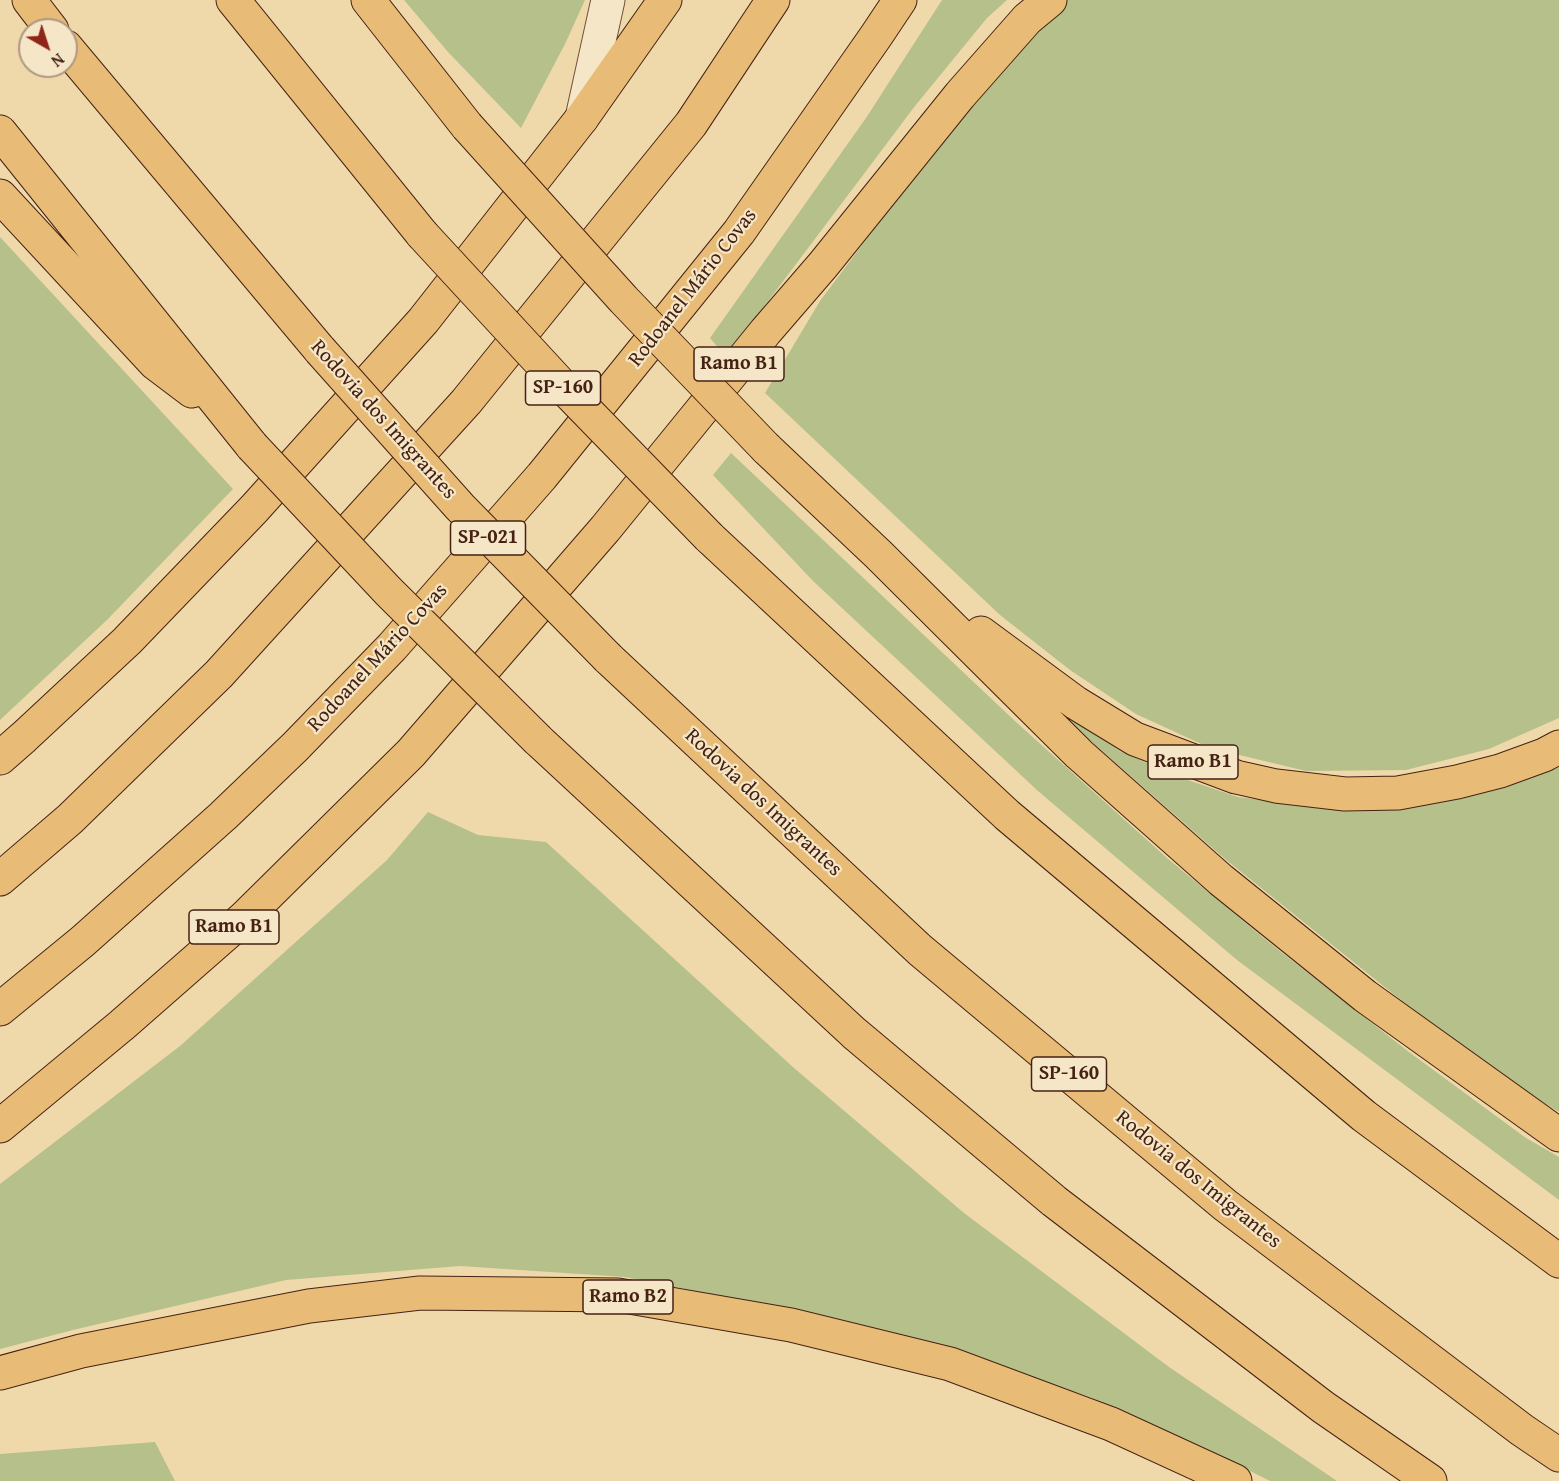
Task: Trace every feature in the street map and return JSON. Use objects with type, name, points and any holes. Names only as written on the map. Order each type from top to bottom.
[{"type":"highway","points":[[29,0],[43,18]]},
{"type":"highway","name":"SP-160","points":[[233,0],[422,234],[565,389],[709,537],[1007,815],[1364,1116],[1559,1261]]},
{"type":"highway","points":[[369,0],[467,126],[624,300],[766,448],[879,555],[1079,754],[1221,880],[1365,996],[1559,1135]]},
{"type":"highway","points":[[0,758],[127,641],[254,509],[423,321],[582,118],[665,0]]},
{"type":"highway","points":[[0,879],[70,819],[219,674],[466,402],[691,124],[773,0]]},
{"type":"highway","name":"Rodoanel Mário Covas","points":[[0,1009],[83,941],[223,816],[295,747],[392,647],[542,476],[739,232],[900,0]]},
{"type":"highway","name":"Ramo B1","points":[[0,1125],[122,1025],[244,918],[411,753],[605,529],[960,95],[1028,19],[1050,0]]},
{"type":"highway","name":"Rodovia dos Imigrantes","points":[[78,61],[320,350],[460,507],[608,658],[920,950],[1225,1204],[1522,1430],[1559,1455]]},
{"type":"highway","points":[[0,132],[252,446],[388,591],[538,740],[854,1033],[1054,1201],[1323,1407],[1430,1481]]},
{"type":"highway","points":[[0,196],[155,363],[230,419]]},
{"type":"highway","name":"Ramo B1","points":[[879,555],[1076,703],[1135,739],[1236,777],[1276,786],[1345,794],[1398,793],[1500,771],[1559,747]]},
{"type":"highway","name":"Ramo B2","points":[[0,1373],[81,1351],[309,1306],[420,1293],[618,1295],[791,1324],[950,1364],[1111,1424],[1235,1481]]},
{"type":"lane","points":[[582,118],[608,0]]},
{"type":"green space","points":[[404,0],[585,0],[521,128],[448,52]]},
{"type":"green space","points":[[942,0],[1007,0],[987,18],[915,106],[726,357],[710,338],[866,118]]},
{"type":"green space","points":[[1064,0],[1559,0],[1559,718],[1489,749],[1406,770],[1306,771],[1210,748],[1136,714],[1070,670],[1000,615],[765,393],[820,301],[949,129]]},
{"type":"green space","points":[[0,237],[233,489],[107,620],[0,720]]},
{"type":"green space","points":[[731,453],[1016,722],[1167,858],[1276,948],[1409,1052],[1526,1138],[1559,1157],[1559,1200],[1237,960],[1038,791],[813,581],[713,475]]},
{"type":"green space","points":[[1035,692],[1120,751],[1176,776],[1238,797],[1315,807],[1559,760],[1559,1112],[1526,1092],[1412,1009],[1225,859]]},
{"type":"green space","points":[[428,812],[478,835],[546,842],[794,1068],[964,1213],[1169,1367],[1337,1481],[1270,1481],[1090,1397],[955,1351],[790,1310],[625,1277],[460,1266],[286,1280],[0,1349],[0,1184],[180,1046],[387,860]]},
{"type":"green space","points":[[155,1442],[175,1481],[0,1481],[0,1454]]}]
